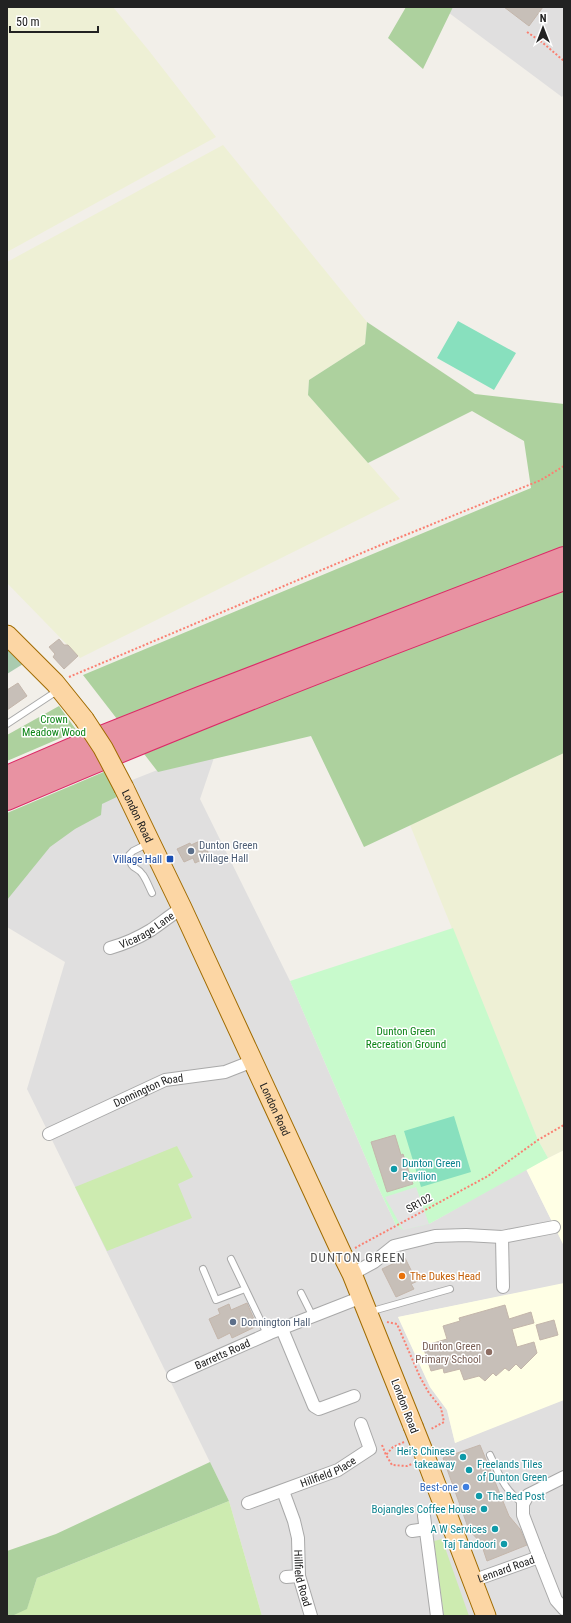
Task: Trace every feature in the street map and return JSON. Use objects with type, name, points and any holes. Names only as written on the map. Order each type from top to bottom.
[{"type":"highway","points":[[7,777],[79,746],[200,698],[564,558]]},
{"type":"highway","points":[[7,799],[92,762],[247,699],[564,579]]},
{"type":"main road","name":"London Road","points":[[7,635],[57,686],[84,719],[103,748],[124,788],[182,908],[352,1274],[420,1441],[486,1616]]},
{"type":"street","name":"Vicarage Lane","points":[[110,948],[127,943],[150,930],[182,908]]},
{"type":"street","name":"Donnington Road","points":[[48,1134],[165,1080],[225,1072],[253,1061]]},
{"type":"street","points":[[352,1274],[374,1262],[394,1246],[421,1239],[443,1236],[502,1237],[554,1227]]},
{"type":"street","points":[[502,1237],[503,1287]]},
{"type":"street","name":"Barretts Road","points":[[173,1376],[267,1334],[312,1316],[367,1310]]},
{"type":"street","points":[[282,1329],[314,1406],[319,1409],[354,1396]]},
{"type":"street","name":"Hillfield Place","points":[[248,1503],[338,1470],[370,1449],[361,1424]]},
{"type":"street","points":[[523,1504],[528,1495],[564,1478]]},
{"type":"street","name":"Hillfield Road","points":[[283,1491],[294,1521],[298,1538],[299,1576],[311,1616]]},
{"type":"street","name":"Lennard Road","points":[[523,1504],[523,1515],[539,1557],[556,1600],[564,1609]]},
{"type":"street","points":[[424,1516],[437,1616]]},
{"type":"street","points":[[412,1531],[426,1529]]},
{"type":"street","name":"Lennard Road","points":[[472,1581],[539,1557]]},
{"type":"street","points":[[286,1577],[299,1576]]},
{"type":"lane","points":[[7,724],[57,686]]},
{"type":"lane","points":[[150,842],[133,851],[129,855],[130,863],[133,868],[142,873],[152,893]]},
{"type":"lane","points":[[231,1260],[267,1334]]},
{"type":"lane","points":[[203,1269],[216,1300],[245,1289]]},
{"type":"lane","points":[[367,1310],[450,1289]]},
{"type":"lane","points":[[302,1293],[312,1316]]},
{"type":"lane","points":[[490,1455],[505,1486],[511,1494],[523,1504]]},
{"type":"path","points":[[527,32],[543,43],[564,61]]},
{"type":"path","points":[[57,686],[376,547],[541,480],[564,466]]},
{"type":"path","name":"SR102","points":[[342,1254],[488,1176],[538,1140],[564,1125]]},
{"type":"path","points":[[367,1310],[397,1324],[420,1378],[429,1394],[441,1408],[444,1422],[420,1441],[407,1466],[392,1465],[386,1455],[393,1447],[420,1441]]},
{"type":"shaded area","points":[[7,7],[113,7],[216,137],[7,252]]},
{"type":"shaded area","points":[[441,7],[564,7],[564,94],[562,97]]},
{"type":"shaded area","points":[[223,145],[367,322],[365,344],[309,380],[308,395],[400,499],[80,658],[7,583],[7,262]]},
{"type":"shaded area","points":[[7,647],[23,664],[7,674]]},
{"type":"shaded area","points":[[218,746],[200,799],[290,981],[379,1189],[396,1225],[429,1224],[526,1169],[564,1246],[563,1284],[398,1317],[430,1387],[447,1410],[455,1443],[564,1396],[564,1616],[262,1616],[229,1501],[27,1089],[65,962],[7,927],[7,885],[69,805]]},
{"type":"shaded area","points":[[564,753],[564,1150],[548,1158],[538,1140],[410,825]]},
{"type":"shaded area","points":[[564,1150],[564,1246],[526,1169]]},
{"type":"shaded area","points":[[416,1187],[429,1224],[403,1230],[385,1197]]},
{"type":"shaded area","name":"Dunton Green Primary School","points":[[564,1283],[564,1400],[455,1443],[447,1410],[430,1387],[398,1317]]},
{"type":"green space","points":[[406,7],[453,7],[423,69],[388,38]]},
{"type":"green space","points":[[458,321],[516,353],[494,390],[437,358]]},
{"type":"green space","points":[[367,322],[475,394],[564,404],[564,753],[364,847],[311,736],[158,772],[83,675],[531,488],[524,441],[472,411],[368,463],[308,395],[309,380],[365,344]]},
{"type":"green space","name":"Crown Meadow Wood","points":[[59,706],[77,731],[7,761],[7,735]]},
{"type":"green space","points":[[106,771],[121,795],[102,804],[101,815],[75,829],[50,847],[7,900],[7,813]]},
{"type":"green space","name":"Dunton Green Recreation Ground","points":[[453,928],[538,1140],[548,1158],[429,1224],[403,1230],[396,1225],[379,1189],[290,981]]},
{"type":"green space","points":[[454,1116],[471,1172],[421,1187],[404,1131]]},
{"type":"green space","points":[[177,1146],[193,1177],[178,1184],[192,1218],[107,1251],[75,1187]]},
{"type":"green space","points":[[210,1462],[229,1501],[37,1578],[27,1609],[12,1616],[7,1616],[7,1551],[56,1534]]},
{"type":"green space","points":[[229,1501],[262,1616],[12,1616],[27,1608],[37,1578]]},
{"type":"green space","points":[[442,1539],[469,1616],[444,1616],[434,1541]]},
{"type":"building","points":[[504,7],[543,7],[529,26]]},
{"type":"building","points":[[59,639],[64,645],[68,645],[78,656],[64,669],[53,657],[55,654],[49,647]]},
{"type":"building","points":[[18,683],[27,696],[7,710],[7,690]]},
{"type":"building","name":"Dunton Green Village Hall","points":[[202,840],[210,856],[195,863],[193,858],[184,862],[177,849],[190,843],[191,845]]},
{"type":"building","name":"Dunton Green Pavilion","points":[[395,1135],[401,1155],[403,1154],[413,1184],[387,1192],[371,1142]]},
{"type":"building","name":"The Dukes Head","points":[[405,1258],[412,1272],[415,1271],[420,1280],[411,1284],[414,1289],[396,1297],[382,1269]]},
{"type":"building","name":"Donnington Hall","points":[[247,1303],[257,1326],[232,1338],[230,1333],[218,1339],[209,1319],[220,1314],[218,1309],[229,1304],[231,1310]]},
{"type":"building","name":"Dunton Green Primary School","points":[[505,1305],[509,1319],[531,1312],[534,1323],[512,1329],[517,1347],[534,1342],[537,1353],[521,1369],[516,1364],[509,1371],[505,1368],[496,1376],[493,1373],[485,1381],[479,1376],[464,1380],[460,1369],[444,1373],[443,1368],[431,1371],[423,1346],[447,1339],[443,1326],[460,1321],[459,1318]]},
{"type":"building","points":[[554,1320],[558,1335],[540,1340],[536,1325]]},
{"type":"building","points":[[480,1445],[509,1516],[520,1529],[527,1545],[487,1561],[481,1543],[469,1530],[443,1458]]},
{"type":"place","name":"Dunton Green Village Hall","points":[[191,851]]},
{"type":"place","name":"Village Hall","points":[[170,859]]},
{"type":"place","name":"Dunton Green Pavilion","points":[[394,1169]]},
{"type":"place","name":"The Dukes Head","points":[[402,1276]]},
{"type":"place","name":"Donnington Hall","points":[[233,1322]]},
{"type":"place","name":"Dunton Green Primary School","points":[[489,1352]]},
{"type":"place","name":"Hei’s Chinese takeaway","points":[[463,1457]]},
{"type":"place","name":"Freelands Tiles of Dunton Green","points":[[469,1470]]},
{"type":"place","name":"Best-one","points":[[466,1487]]},
{"type":"place","name":"The Bed Post","points":[[479,1496]]},
{"type":"place","name":"Bojangles Coffee House","points":[[484,1509]]},
{"type":"place","name":"A W Services","points":[[495,1529]]},
{"type":"place","name":"Taj Tandoori","points":[[504,1544]]},
{"type":"district","name":"DUNTON GREEN","points":[[358,1257]]}]
